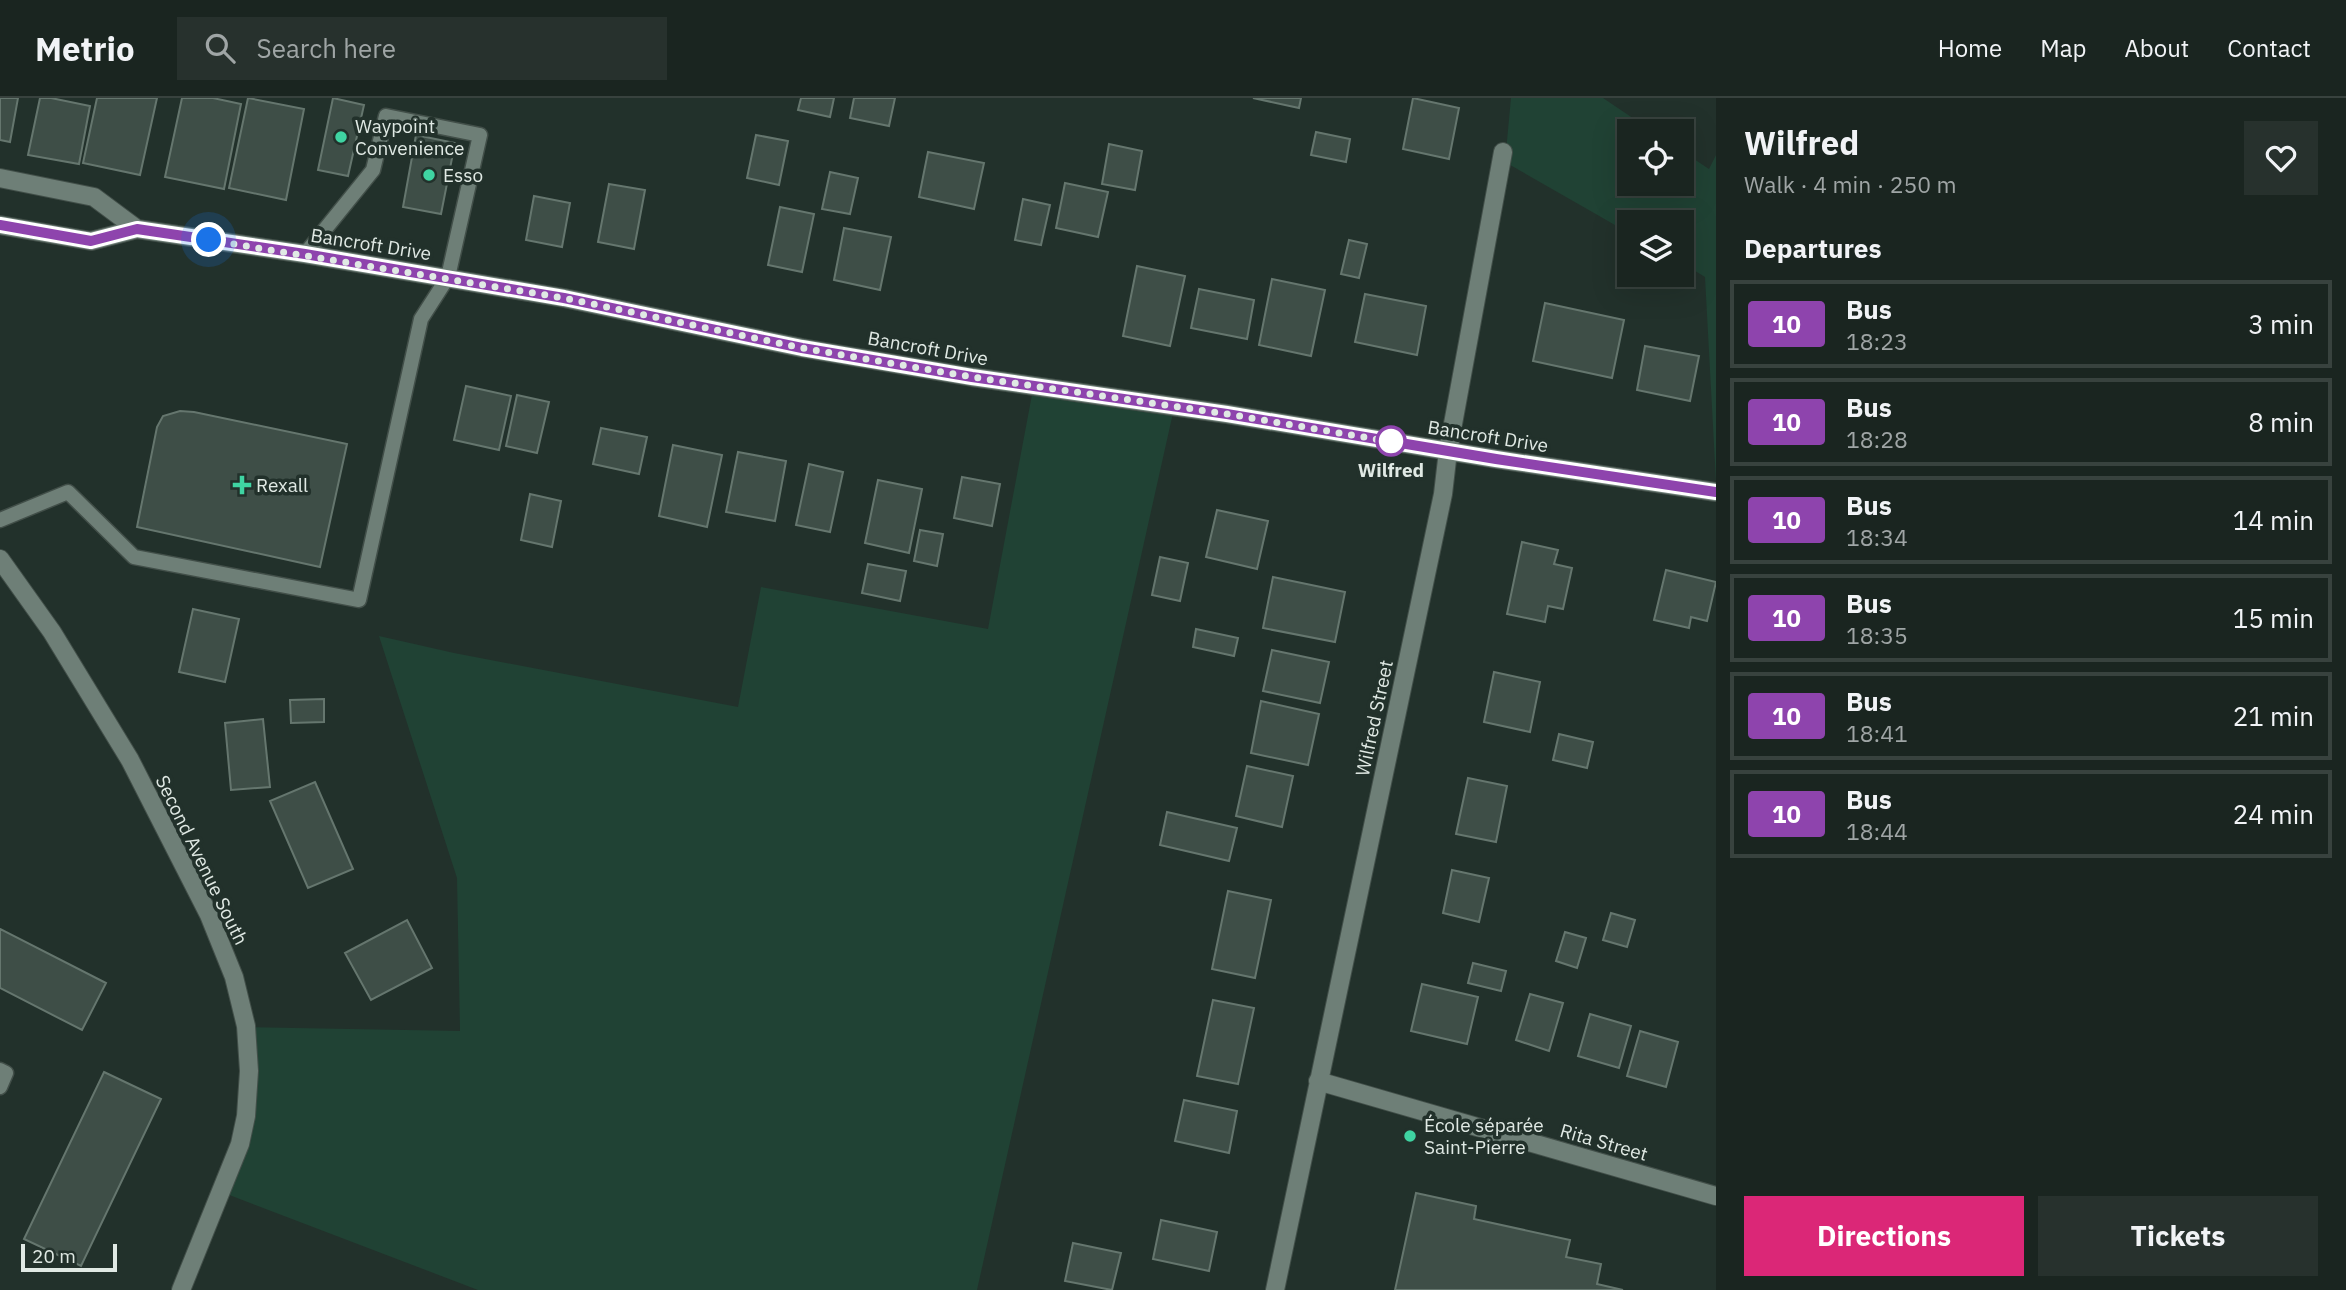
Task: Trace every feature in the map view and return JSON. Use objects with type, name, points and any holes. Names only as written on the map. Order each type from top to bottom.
[{"type":"street","name":"Wilfred Street","points":[[1275,1290],[1441,503],[1448,451],[1503,152]]},
{"type":"street","name":"Bancroft Drive","points":[[0,178],[94,197],[137,229]]},
{"type":"street","name":"Bancroft Drive","points":[[0,225],[91,241],[137,229],[305,254],[564,298],[656,319],[972,377],[1227,414],[1716,492]]},
{"type":"street","name":"Second Avenue South","points":[[0,559],[58,642],[130,760],[209,915],[237,989],[246,1026],[249,1060],[246,1116],[240,1144],[181,1290]]},
{"type":"street","name":"Rita Street","points":[[1318,1081],[1716,1196]]},
{"type":"lane","points":[[0,520],[68,492],[134,557],[359,600],[421,319],[447,277],[480,135],[386,116],[373,170],[305,254]]},
{"type":"lane","points":[[0,1070],[6,1073],[0,1087]]},
{"type":"green space","points":[[1511,98],[1603,98],[1634,119],[1617,119],[1617,196],[1694,196],[1694,159],[1709,169],[1716,155],[1716,482],[1705,277],[1694,270],[1694,210],[1617,210],[1617,226],[1505,162]]},
{"type":"green space","points":[[1034,384],[1175,404],[977,1290],[478,1290],[219,1191],[237,1144],[243,1027],[460,1031],[457,878],[379,636],[454,653],[738,707],[761,587],[988,629]]},
{"type":"building","points":[[0,98],[18,98],[10,142],[0,140]]},
{"type":"building","points":[[40,98],[90,106],[79,164],[28,155]]},
{"type":"building","points":[[97,98],[157,98],[140,175],[83,163]]},
{"type":"building","points":[[182,98],[213,98],[241,104],[224,189],[165,177]]},
{"type":"building","points":[[248,98],[304,109],[286,200],[229,188]]},
{"type":"building","name":"Waypoint Convenience","points":[[333,98],[364,105],[348,176],[318,170]]},
{"type":"building","points":[[801,98],[834,98],[830,117],[798,110]]},
{"type":"building","points":[[854,98],[895,98],[889,126],[850,118]]},
{"type":"building","points":[[1253,98],[1301,98],[1299,108]]},
{"type":"building","points":[[1413,98],[1459,108],[1449,159],[1403,149]]},
{"type":"building","points":[[1316,132],[1350,139],[1346,162],[1311,155]]},
{"type":"building","name":"Esso","points":[[416,135],[455,143],[441,214],[403,207]]},
{"type":"building","points":[[756,135],[788,141],[779,185],[747,178]]},
{"type":"building","points":[[1109,144],[1142,151],[1135,190],[1102,184]]},
{"type":"building","points":[[928,152],[984,163],[974,209],[919,197]]},
{"type":"building","points":[[830,172],[858,178],[850,214],[822,209]]},
{"type":"building","points":[[1065,183],[1108,192],[1098,237],[1056,228]]},
{"type":"building","points":[[609,184],[645,190],[634,249],[598,242]]},
{"type":"building","points":[[534,196],[570,203],[562,247],[526,240]]},
{"type":"building","points":[[1023,199],[1050,205],[1041,245],[1015,240]]},
{"type":"building","points":[[780,207],[814,214],[802,272],[768,265]]},
{"type":"building","points":[[844,228],[891,237],[880,290],[834,280]]},
{"type":"building","points":[[1349,240],[1367,244],[1359,278],[1341,274]]},
{"type":"building","points":[[1137,266],[1185,276],[1170,346],[1123,336]]},
{"type":"building","points":[[1272,279],[1325,290],[1311,356],[1259,345]]},
{"type":"building","points":[[1199,289],[1254,300],[1247,339],[1191,328]]},
{"type":"building","points":[[1365,294],[1426,306],[1417,355],[1355,342]]},
{"type":"building","points":[[1545,303],[1624,320],[1612,378],[1533,361]]},
{"type":"building","points":[[1645,346],[1699,356],[1690,401],[1637,390]]},
{"type":"building","points":[[466,386],[511,396],[499,450],[454,440]]},
{"type":"building","points":[[517,395],[549,402],[537,453],[506,446]]},
{"type":"building","name":"Rexall","points":[[180,411],[347,444],[320,567],[137,527],[157,427],[163,416]]},
{"type":"building","points":[[601,428],[647,437],[639,474],[593,464]]},
{"type":"building","points":[[673,445],[722,455],[707,527],[659,516]]},
{"type":"building","points":[[738,452],[786,461],[775,521],[726,512]]},
{"type":"building","points":[[809,464],[843,472],[830,532],[796,525]]},
{"type":"building","points":[[962,477],[1000,484],[992,526],[954,518]]},
{"type":"building","points":[[878,480],[922,489],[909,553],[865,543]]},
{"type":"building","points":[[530,494],[561,501],[552,547],[521,540]]},
{"type":"building","points":[[1217,510],[1268,521],[1257,569],[1206,557]]},
{"type":"building","points":[[920,530],[943,534],[937,566],[914,561]]},
{"type":"building","points":[[1522,542],[1558,550],[1554,564],[1572,568],[1563,609],[1548,606],[1545,622],[1507,614]]},
{"type":"building","points":[[1160,557],[1188,563],[1180,601],[1152,595]]},
{"type":"building","points":[[868,564],[906,571],[900,601],[862,593]]},
{"type":"building","points":[[1666,570],[1716,582],[1707,621],[1691,617],[1689,628],[1654,620]]},
{"type":"building","points":[[1273,577],[1345,592],[1335,642],[1263,628]]},
{"type":"building","points":[[193,609],[239,619],[225,682],[179,672]]},
{"type":"building","points":[[1196,629],[1238,638],[1234,656],[1193,647]]},
{"type":"building","points":[[1272,650],[1329,662],[1320,703],[1263,691]]},
{"type":"building","points":[[1494,672],[1540,682],[1530,732],[1484,722]]},
{"type":"building","points":[[324,699],[324,722],[291,723],[290,700]]},
{"type":"building","points":[[1261,701],[1319,714],[1308,765],[1251,753]]},
{"type":"building","points":[[263,719],[270,787],[231,790],[225,723]]},
{"type":"building","points":[[1559,734],[1593,742],[1587,768],[1553,760]]},
{"type":"building","points":[[1247,766],[1293,776],[1282,827],[1236,816]]},
{"type":"building","points":[[1468,778],[1507,786],[1496,842],[1456,834]]},
{"type":"building","points":[[315,782],[353,869],[308,888],[270,801]]},
{"type":"building","points":[[1167,812],[1237,828],[1229,861],[1160,845]]},
{"type":"building","points":[[1452,870],[1489,878],[1479,922],[1443,913]]},
{"type":"building","points":[[1228,891],[1271,900],[1255,978],[1212,969]]},
{"type":"building","points":[[1611,913],[1635,920],[1627,947],[1603,940]]},
{"type":"building","points":[[407,920],[432,968],[371,1000],[345,953]]},
{"type":"building","points":[[0,929],[106,983],[82,1030],[0,988]]},
{"type":"building","points":[[1565,932],[1586,938],[1577,968],[1556,961]]},
{"type":"building","points":[[1473,963],[1506,971],[1501,991],[1468,983]]},
{"type":"building","points":[[1422,984],[1478,997],[1467,1044],[1411,1031]]},
{"type":"building","points":[[1530,994],[1563,1003],[1549,1051],[1516,1040]]},
{"type":"building","points":[[1213,1000],[1254,1008],[1238,1084],[1197,1076]]},
{"type":"building","points":[[1590,1014],[1631,1026],[1619,1068],[1578,1056]]},
{"type":"building","points":[[1640,1031],[1678,1042],[1666,1087],[1627,1076]]},
{"type":"building","points":[[104,1072],[161,1099],[81,1266],[24,1239]]},
{"type":"building","points":[[1184,1100],[1237,1111],[1229,1153],[1175,1141]]},
{"type":"building","points":[[1416,1193],[1476,1206],[1474,1219],[1570,1240],[1566,1257],[1601,1264],[1597,1284],[1623,1290],[1395,1290]]},
{"type":"building","points":[[1161,1220],[1217,1232],[1209,1271],[1153,1259]]},
{"type":"building","points":[[1073,1243],[1121,1253],[1112,1290],[1065,1281]]},
{"type":"bus line","name":"10","points":[[0,225],[91,241],[137,229],[305,254],[564,298],[802,348],[972,377],[1227,414],[1716,492]]},
{"type":"place","name":"Waypoint Convenience","points":[[341,137]]},
{"type":"place","name":"Esso","points":[[429,175]]},
{"type":"place","name":"Wilfred","points":[[1391,441]]},
{"type":"place","name":"Rexall","points":[[242,485]]},
{"type":"place","name":"École séparée Saint-Pierre","points":[[1410,1136]]},
{"type":"route","points":[[209,240],[564,298],[802,348],[1399,443],[1391,441]]}]
